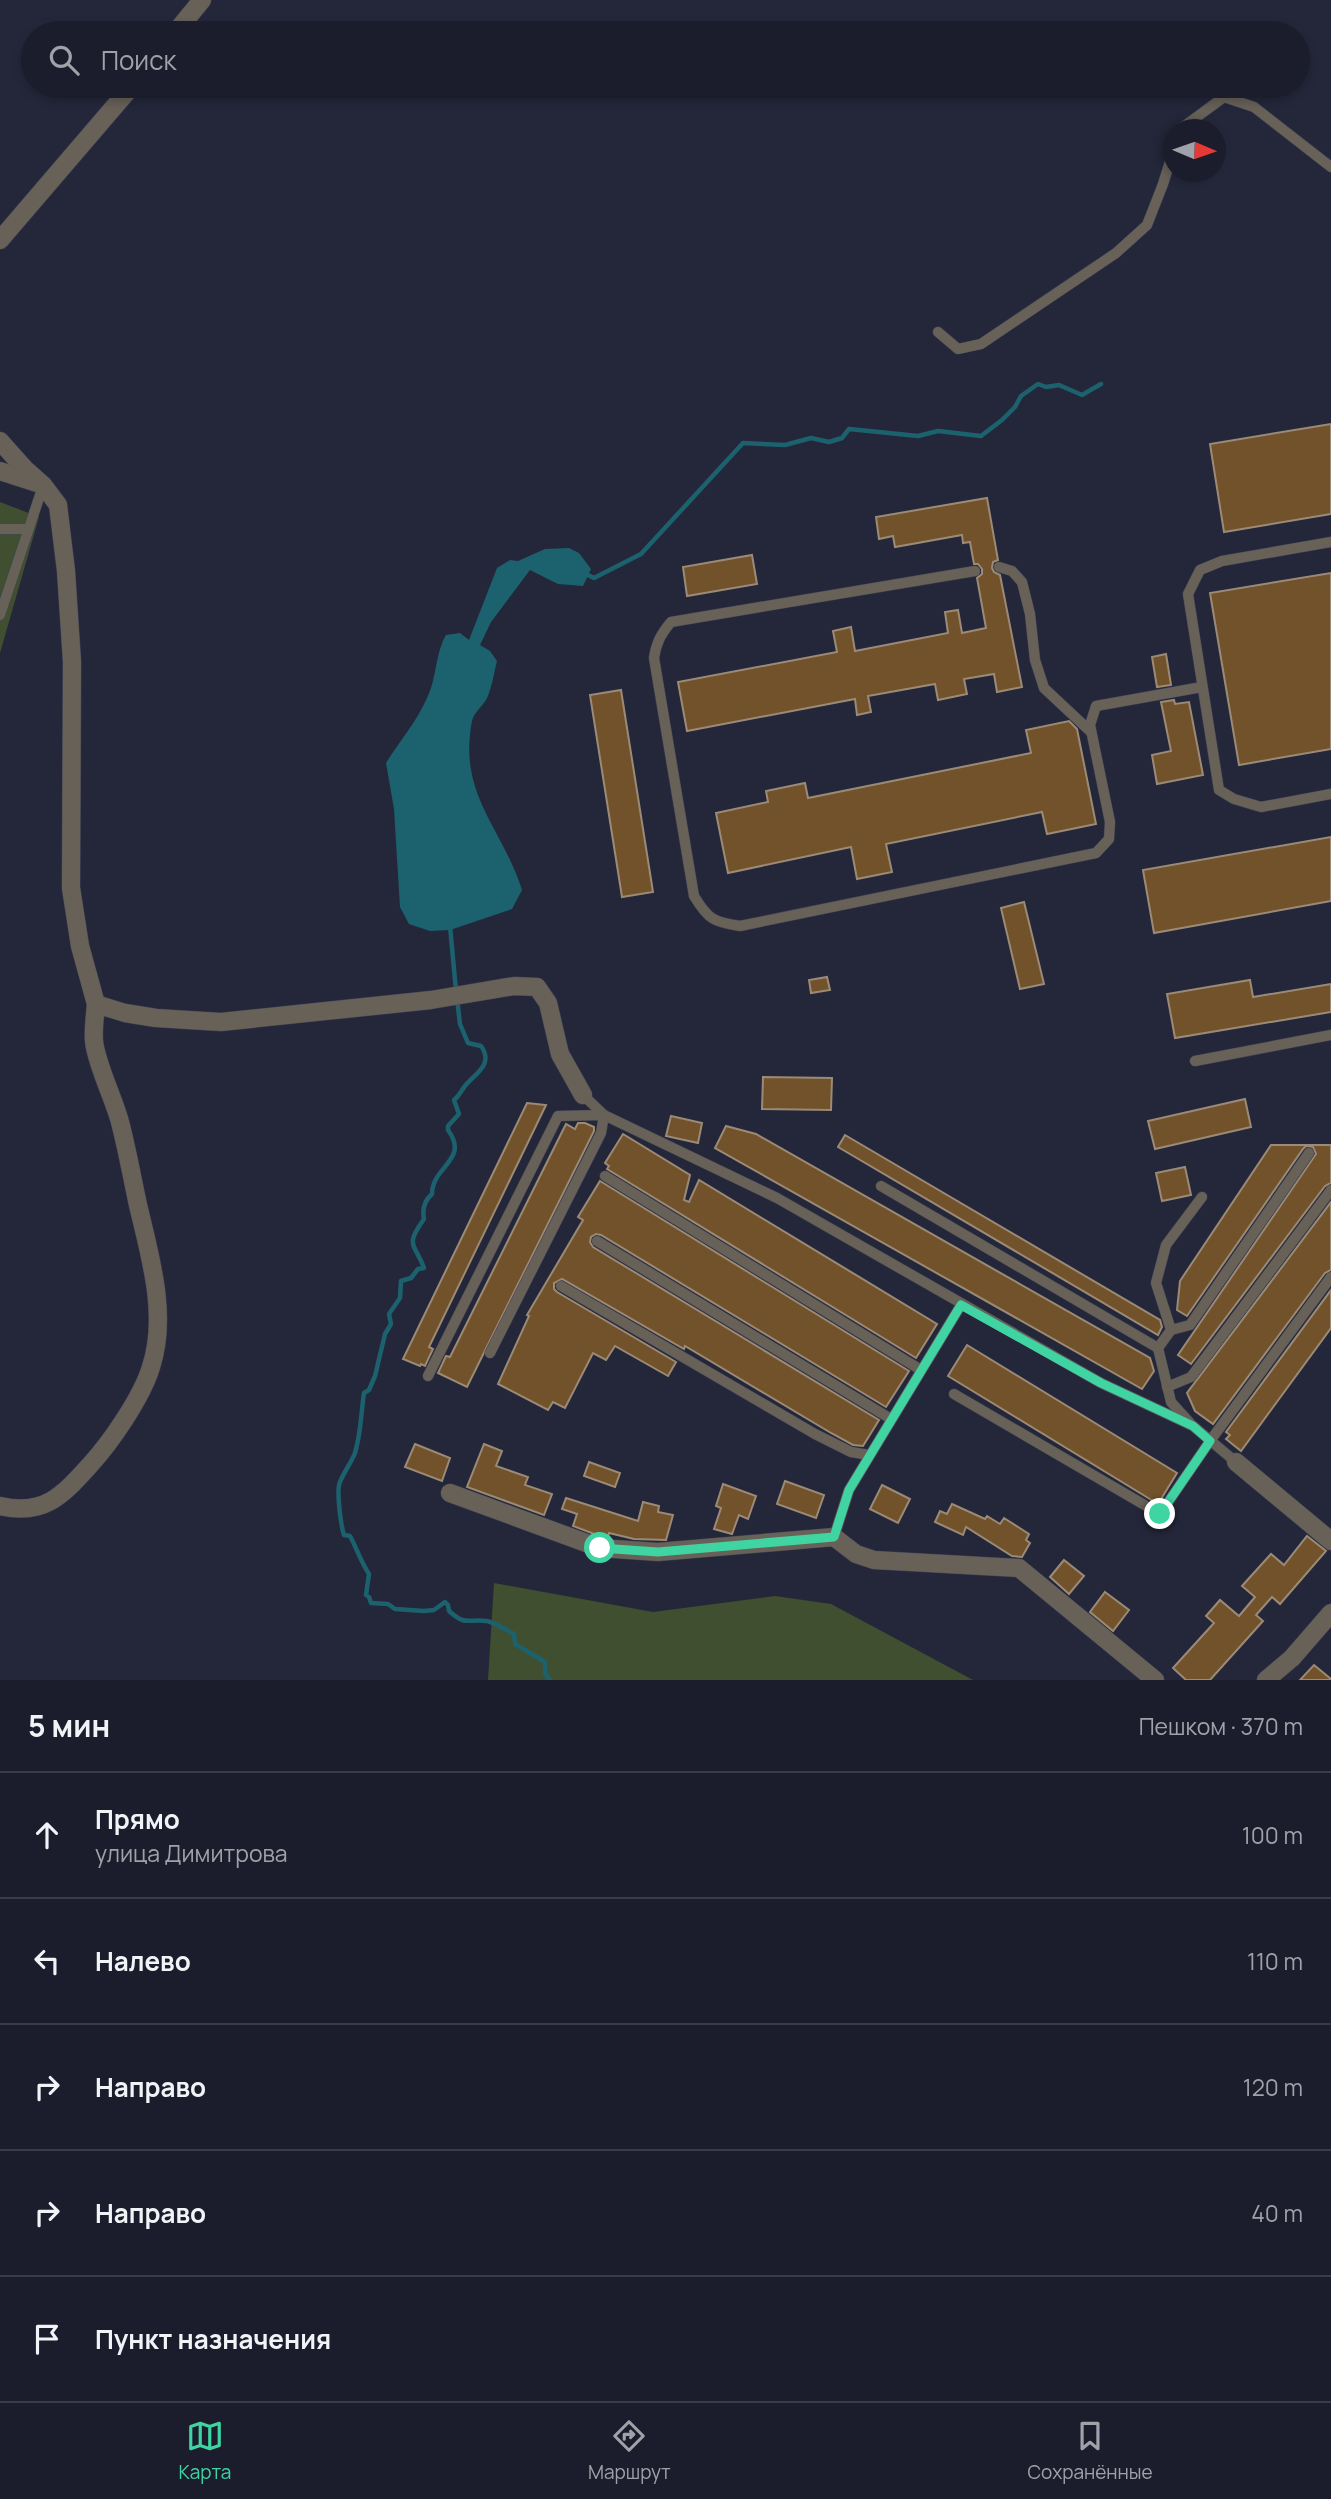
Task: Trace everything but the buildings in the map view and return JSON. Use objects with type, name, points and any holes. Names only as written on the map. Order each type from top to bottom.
[{"type":"street","points":[[185,21],[202,0]]},
{"type":"street","points":[[0,240],[122,98]]},
{"type":"street","points":[[0,441],[43,485],[58,505],[66,571],[72,662],[71,888],[80,946],[96,1004],[94,1042],[120,1120],[157,1298],[158,1334],[151,1368],[127,1415],[104,1450],[52,1502],[16,1510],[0,1506]]},
{"type":"street","points":[[0,471],[43,485]]},
{"type":"street","points":[[96,1004],[156,1018],[221,1022],[431,1000],[514,986],[537,986],[548,1003],[560,1054],[583,1095]]},
{"type":"street","points":[[1236,1462],[1331,1541]]},
{"type":"street","points":[[450,1493],[600,1548],[658,1552],[834,1537],[856,1554],[874,1560],[1019,1568],[1156,1680]]},
{"type":"street","points":[[1266,1680],[1292,1658],[1331,1614]]},
{"type":"lane","points":[[1194,119],[1223,98]]},
{"type":"lane","points":[[1227,98],[1254,107],[1331,167]]},
{"type":"lane","points":[[938,332],[958,349],[981,344],[1116,253],[1147,225],[1164,182]]},
{"type":"lane","points":[[0,615],[43,485]]},
{"type":"lane","points":[[0,529],[29,529]]},
{"type":"lane","points":[[1331,542],[1222,561],[1200,570],[1188,594],[1219,790],[1234,799],[1261,807],[1331,794]]},
{"type":"lane","points":[[999,567],[1012,571],[1022,582],[1030,614],[1035,660],[1044,688],[1091,732]]},
{"type":"lane","points":[[975,571],[671,622],[660,634],[654,658],[694,896],[706,916],[720,923],[740,926],[1096,853],[1109,839],[1110,822],[1090,725],[1096,706],[1202,687]]},
{"type":"lane","points":[[1195,1061],[1331,1035]]},
{"type":"lane","points":[[583,1095],[604,1115],[777,1198],[1101,1383],[1193,1426]]},
{"type":"lane","points":[[490,1353],[601,1133],[604,1115]]},
{"type":"lane","points":[[428,1376],[558,1116],[604,1115]]},
{"type":"lane","points":[[1158,1348],[1171,1331],[1190,1325],[1309,1153]]},
{"type":"lane","points":[[605,1175],[921,1370]]},
{"type":"lane","points":[[881,1186],[1158,1348],[1171,1402],[1193,1426],[1236,1462]]},
{"type":"lane","points":[[1167,1387],[1191,1377],[1331,1190]]},
{"type":"lane","points":[[1171,1331],[1156,1283],[1166,1244],[1202,1197]]},
{"type":"lane","points":[[597,1241],[891,1419]]},
{"type":"lane","points":[[954,1394],[1160,1514],[1210,1441],[1331,1277]]},
{"type":"lane","points":[[561,1286],[815,1434],[851,1452],[869,1455]]},
{"type":"lane","points":[[834,1537],[849,1490],[961,1305]]},
{"type":"shaded area","points":[[0,502],[39,517],[0,653]]},
{"type":"shaded area","points":[[569,548],[579,553],[591,569],[583,586],[558,584],[530,570],[491,622],[480,645],[490,651],[497,661],[487,698],[472,721],[469,747],[471,769],[484,809],[522,890],[512,909],[450,930],[430,931],[409,924],[400,907],[394,809],[386,763],[423,707],[446,635],[460,633],[469,640],[497,568],[510,560],[518,561],[545,549]]},
{"type":"shaded area","points":[[494,1583],[653,1612],[775,1596],[831,1604],[973,1680],[488,1680]]},
{"type":"waterway","points":[[584,573],[594,578],[641,554],[743,443],[785,445],[811,438],[829,442],[842,438],[849,429],[918,436],[938,431],[981,436],[1002,420],[1015,407],[1021,396],[1038,384],[1046,387],[1059,385],[1082,395],[1101,384]]},
{"type":"waterway","points":[[450,926],[456,991]]},
{"type":"waterway","points":[[457,999],[460,1024],[468,1043],[481,1046],[486,1058],[485,1063],[454,1100],[459,1114],[448,1126],[454,1140],[453,1156],[434,1184],[432,1194],[424,1205],[424,1219],[413,1240],[424,1268],[418,1269],[411,1278],[401,1281],[400,1298],[389,1314],[391,1324],[385,1334],[375,1376],[369,1390],[364,1393],[355,1453],[339,1486],[340,1516],[344,1535],[350,1536],[369,1574],[366,1595],[371,1603],[388,1604],[395,1609],[424,1611],[434,1610],[445,1602],[449,1611],[460,1619],[487,1621],[514,1634],[515,1644],[545,1662],[545,1673],[550,1680]]},
{"type":"route","points":[[600,1548],[658,1552],[834,1537],[849,1490],[961,1305],[1101,1383],[1193,1426],[1210,1441],[1160,1514]]}]
